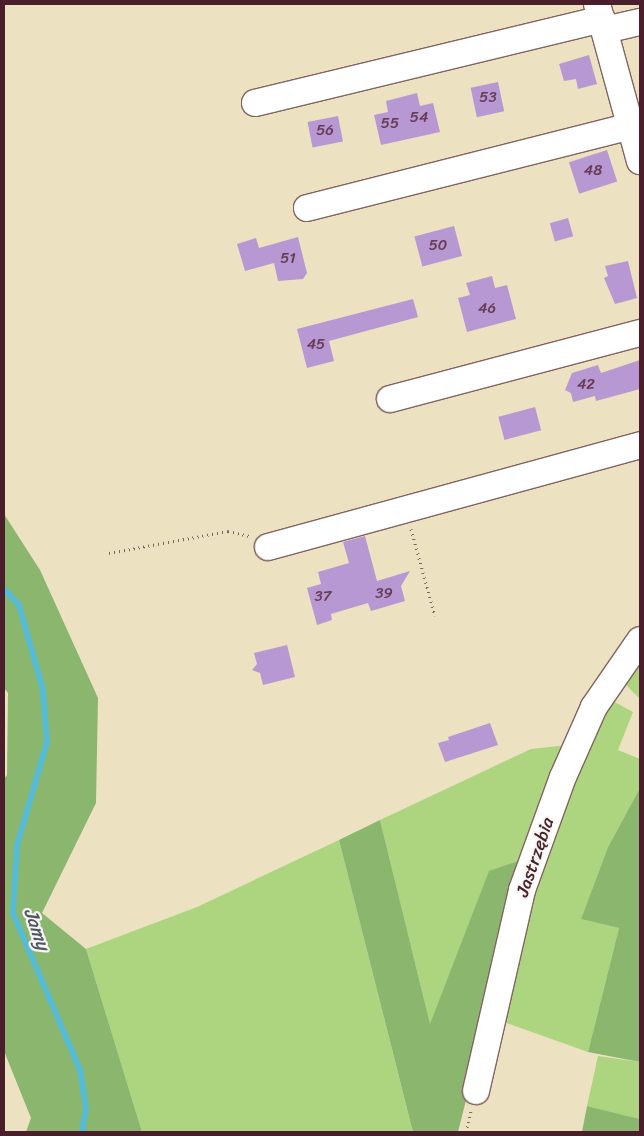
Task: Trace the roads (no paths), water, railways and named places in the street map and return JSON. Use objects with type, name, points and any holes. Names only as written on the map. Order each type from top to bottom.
[{"type":"street","points":[[255,103],[601,17],[640,22]]},
{"type":"street","points":[[601,17],[640,161]]},
{"type":"street","points":[[307,208],[631,126]]},
{"type":"street","points":[[390,399],[640,332]]},
{"type":"street","points":[[268,547],[640,445]]},
{"type":"street","name":"Jastrzębia","points":[[476,1091],[522,890],[554,803],[594,707],[640,640]]},
{"type":"waterway","name":"Jamy","points":[[4,589],[19,605],[43,690],[47,742],[17,845],[13,913],[80,1070],[86,1108],[82,1132]]}]
